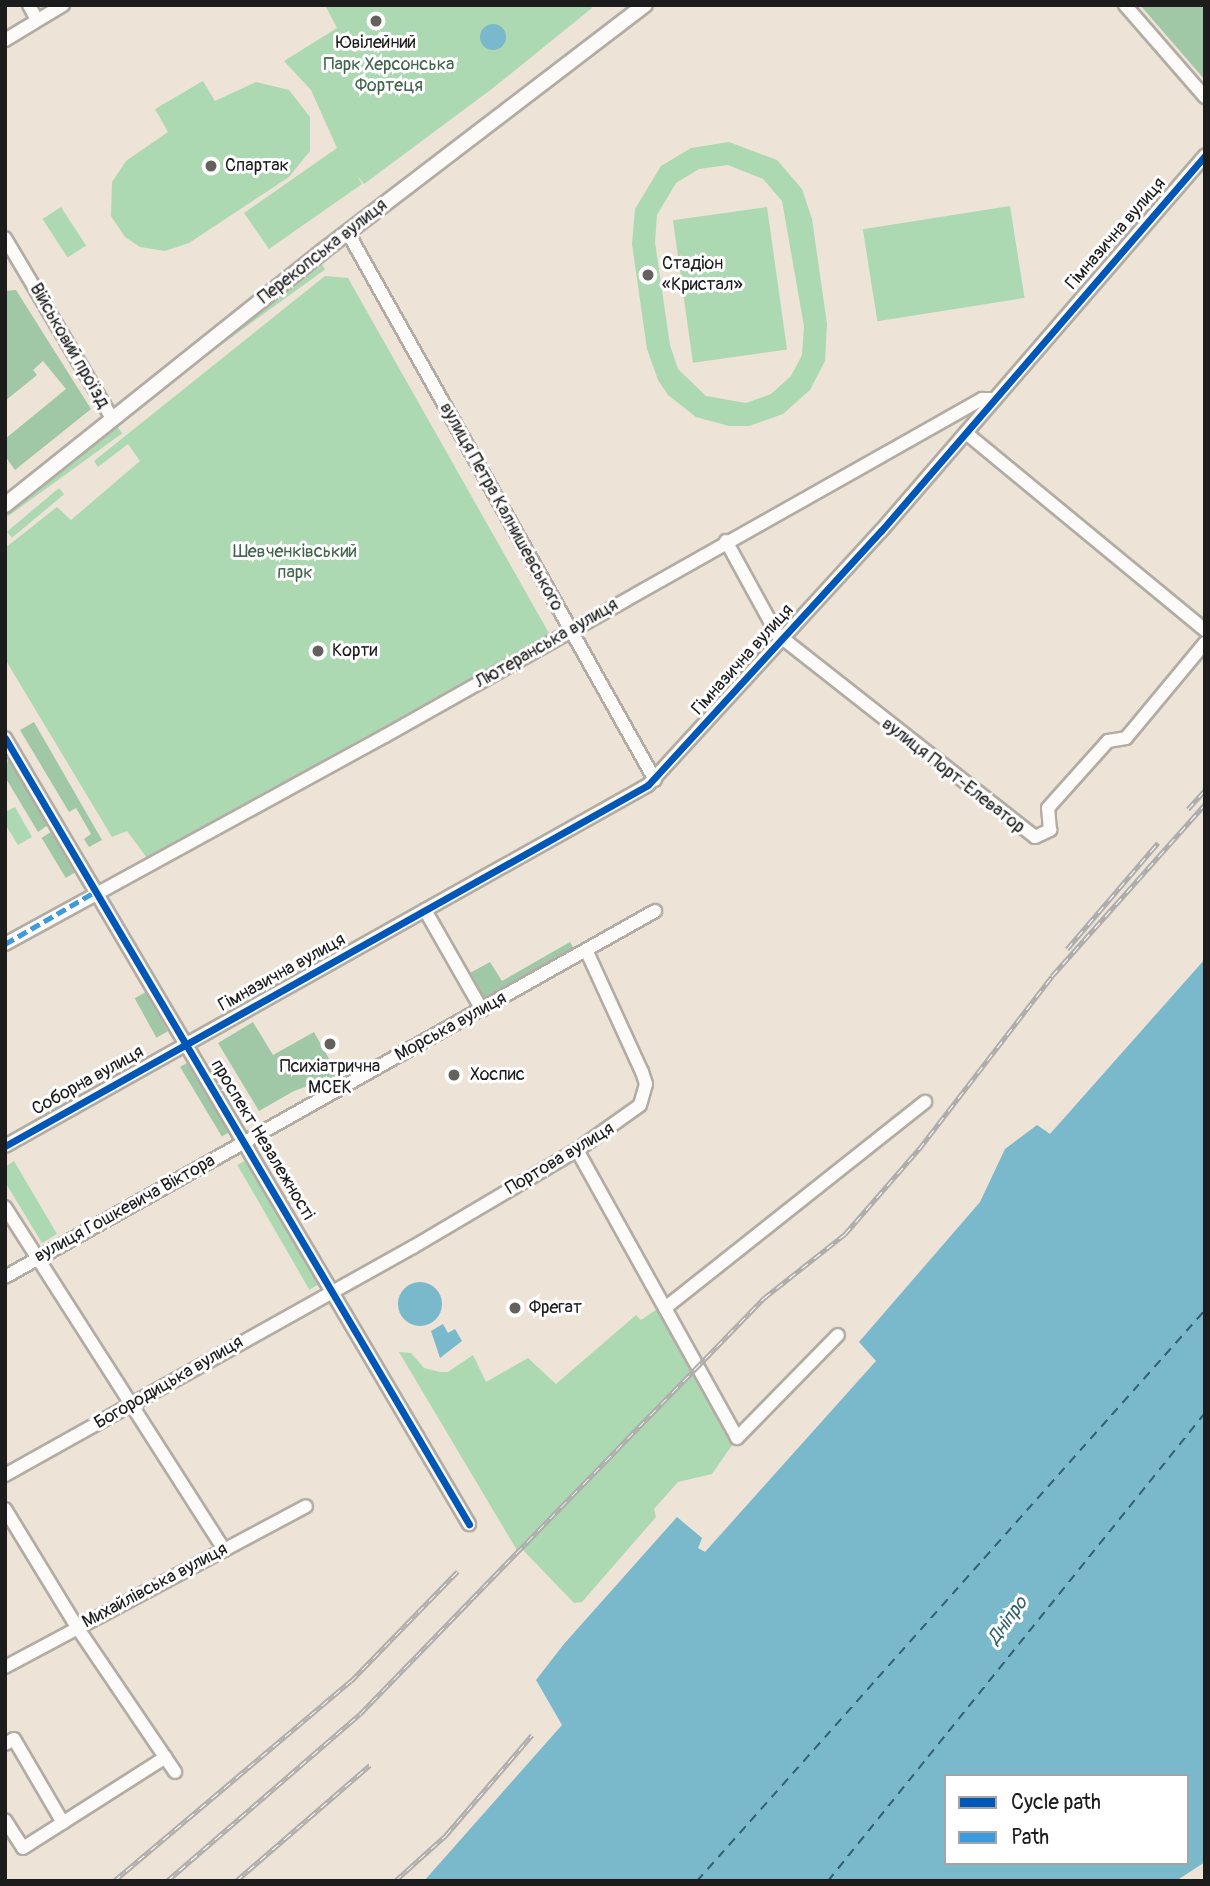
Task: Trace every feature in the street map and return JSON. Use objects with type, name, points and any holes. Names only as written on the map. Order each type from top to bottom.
[{"type":"main road","name":"Перекопська вулиця","points":[[5,505],[348,233],[646,5]]},
{"type":"street","points":[[29,5],[37,20]]},
{"type":"street","points":[[5,40],[63,5]]},
{"type":"street","points":[[1125,5],[1205,97]]},
{"type":"street","name":"Гімназична вулиця","points":[[187,1044],[655,780],[967,433],[1205,155]]},
{"type":"street","name":"вулиця Петра Калнишевського","points":[[348,233],[655,780]]},
{"type":"street","name":"Військовий проїзд","points":[[5,238],[112,418]]},
{"type":"street","name":"Лютеранська вулиця","points":[[5,944],[98,890],[571,631],[726,541],[982,399],[995,398]]},
{"type":"street","points":[[967,433],[1205,630]]},
{"type":"street","name":"вулиця Порт-Елеватор","points":[[726,541],[783,639],[1035,837],[1050,830],[1048,808],[1108,741],[1126,738],[1205,643]]},
{"type":"street","name":"проспект Незалежності","points":[[5,738],[98,890],[469,1524]]},
{"type":"street","points":[[425,910],[482,1010]]},
{"type":"street","name":"Морська вулиця","points":[[245,1141],[587,952],[655,911]]},
{"type":"street","name":"Портова вулиця","points":[[333,1292],[577,1150],[640,1105],[646,1084],[587,952]]},
{"type":"street","name":"Соборна вулиця","points":[[5,1146],[187,1044]]},
{"type":"street","points":[[664,1308],[925,1102]]},
{"type":"street","name":"вулиця Гошкевича Віктора","points":[[5,1278],[245,1141]]},
{"type":"street","points":[[577,1150],[609,1201],[664,1308],[737,1438],[838,1335]]},
{"type":"street","points":[[5,1207],[224,1550]]},
{"type":"street","name":"Богородицька вулиця","points":[[5,1475],[333,1292]]},
{"type":"street","name":"Михайлівська вулиця","points":[[5,1667],[306,1506]]},
{"type":"street","points":[[5,1509],[77,1627],[175,1772]]},
{"type":"street","points":[[5,1744],[14,1740],[63,1823]]},
{"type":"street","points":[[5,1820],[23,1848],[166,1758]]},
{"type":"green space","name":"Парк Херсонська Фортеця","points":[[325,5],[590,5],[592,8],[493,88],[364,184],[357,175],[362,184],[269,249],[244,213],[337,148],[311,90],[284,61],[337,28]]},
{"type":"green space","points":[[1140,5],[1205,5],[1205,80]]},
{"type":"green space","name":"Спартак","points":[[203,81],[215,101],[256,82],[289,90],[310,117],[310,151],[289,177],[189,243],[165,251],[140,247],[125,237],[111,216],[112,182],[126,161],[168,132],[155,109]]},
{"type":"green space","name":"Стадіон «Кристал»","points":[[729,142],[777,160],[802,189],[812,219],[827,324],[825,361],[810,390],[783,414],[749,426],[729,426],[696,417],[668,395],[658,380],[647,349],[632,244],[635,209],[661,166],[691,148]],"holes":[[[728,165],[763,179],[782,201],[804,326],[802,355],[791,376],[771,394],[746,403],[706,396],[678,369],[670,345],[655,242],[657,215],[676,183],[699,169]]]},
{"type":"green space","points":[[1010,206],[1025,298],[877,321],[863,229]]},
{"type":"green space","points":[[61,207],[86,246],[68,258],[43,219]]},
{"type":"green space","points":[[767,207],[787,350],[693,363],[673,220]]},
{"type":"green space","points":[[320,262],[325,269],[123,416],[118,409]]},
{"type":"green space","name":"Шевченківський парк","points":[[325,276],[348,278],[550,635],[147,858],[127,831],[112,837],[5,659],[5,548],[57,507],[71,520],[140,461],[128,444],[98,467],[94,461]]},
{"type":"green space","points":[[16,290],[91,409],[15,470],[5,456],[5,439],[66,389],[43,361],[33,370],[37,375],[5,401],[5,291]]},
{"type":"green space","points":[[117,426],[122,433],[7,517],[5,507]]},
{"type":"green space","points":[[59,488],[64,494],[12,538],[7,532]]},
{"type":"green space","points":[[34,722],[102,840],[89,847],[84,839],[91,834],[76,808],[69,812],[20,730]]},
{"type":"green space","points":[[8,759],[48,825],[38,832],[5,777]]},
{"type":"green space","points":[[15,807],[32,837],[18,845],[5,824],[5,812]]},
{"type":"green space","points":[[51,832],[75,872],[66,878],[42,838]]},
{"type":"green space","points":[[570,942],[575,951],[485,1001],[468,974],[490,962],[502,981]]},
{"type":"green space","points":[[146,992],[168,1031],[156,1038],[135,998]]},
{"type":"green space","points":[[253,1022],[273,1055],[314,1032],[338,1075],[294,1091],[259,1111],[218,1043]]},
{"type":"green space","points":[[187,1063],[229,1132],[222,1137],[180,1067]]},
{"type":"green space","points":[[246,1160],[318,1285],[309,1290],[237,1165]]},
{"type":"green space","points":[[14,1161],[57,1234],[42,1243],[5,1182],[5,1167]]},
{"type":"green space","points":[[663,1305],[737,1438],[712,1474],[678,1482],[654,1509],[656,1517],[582,1602],[574,1603],[522,1549],[518,1552],[399,1352],[411,1353],[424,1368],[440,1372],[448,1372],[473,1355],[486,1382],[528,1358],[556,1384],[636,1315],[641,1320]]},
{"type":"water","points":[[493,24],[502,28],[506,37],[502,46],[493,50],[484,46],[480,37],[484,28]]},
{"type":"water","name":"Дніпро","points":[[1205,959],[1205,1862],[1176,1881],[424,1881],[562,1725],[536,1680],[564,1644],[677,1517],[702,1538],[698,1548],[705,1552],[876,1361],[859,1342],[980,1202],[1005,1149],[1037,1125],[1050,1134]]},
{"type":"water","points":[[420,1282],[436,1288],[442,1304],[436,1320],[420,1326],[404,1320],[398,1304],[404,1288]]},
{"type":"water","points":[[443,1324],[448,1333],[455,1329],[462,1341],[440,1358],[431,1331]]},
{"type":"ferry route","points":[[697,1881],[1205,1310]]},
{"type":"ferry route","points":[[828,1881],[1205,1413]]},
{"type":"railway","points":[[1188,809],[1205,790]]},
{"type":"railway","points":[[167,1881],[360,1714],[764,1298],[845,1234],[919,1149],[1052,976],[1205,804]]},
{"type":"railway","points":[[1067,949],[1158,843]]},
{"type":"railway","points":[[114,1881],[351,1681],[458,1571]]},
{"type":"railway","points":[[395,1881],[446,1835],[532,1735]]},
{"type":"railway","points":[[236,1881],[370,1765]]},
{"type":"marked path","points":[[5,944],[98,890]]},
{"type":"cycle path","points":[[5,1146],[648,785],[881,531],[1205,155]]},
{"type":"cycle path","points":[[5,738],[469,1524]]},
{"type":"place","name":"Ювілейний","points":[[376,21]]},
{"type":"place","name":"Спартак","points":[[211,166]]},
{"type":"place","name":"Стадіон «Кристал»","points":[[648,275]]},
{"type":"place","name":"Корти","points":[[318,651]]},
{"type":"place","name":"Психіатрична МСЕК","points":[[330,1044]]},
{"type":"place","name":"Хоспис","points":[[454,1075]]},
{"type":"place","name":"Фрегат","points":[[515,1308]]}]
